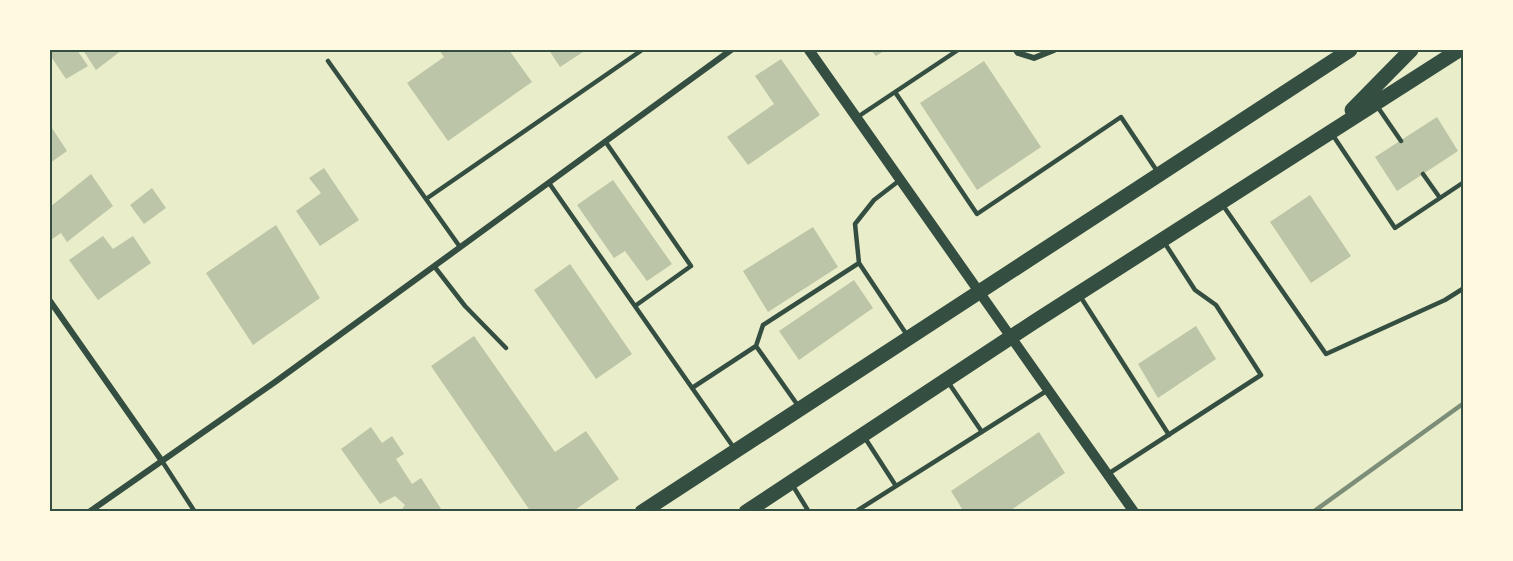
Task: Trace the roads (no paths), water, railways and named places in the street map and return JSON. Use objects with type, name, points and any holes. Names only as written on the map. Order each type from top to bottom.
[{"type":"main road","points":[[642,512],[1347,50]]},
{"type":"main road","points":[[1332,131],[1411,50]]},
{"type":"main road","points":[[746,512],[1011,337],[1459,50]]},
{"type":"street","points":[[88,512],[275,382],[731,50]]},
{"type":"street","points":[[808,50],[1134,512]]},
{"type":"street","points":[[1016,50],[1018,53],[1034,58],[1054,50]]},
{"type":"street","points":[[50,301],[162,461]]},
{"type":"lane","points":[[426,199],[642,50]]},
{"type":"lane","points":[[856,118],[958,50]]},
{"type":"lane","points":[[328,61],[460,247]]},
{"type":"lane","points":[[895,92],[977,214],[1121,117],[1159,174]]},
{"type":"lane","points":[[1375,103],[1401,141]]},
{"type":"lane","points":[[1332,131],[1395,228],[1464,182]]},
{"type":"lane","points":[[605,141],[691,266],[635,306]]},
{"type":"lane","points":[[1423,174],[1440,198]]},
{"type":"lane","points":[[900,180],[874,200],[855,224],[859,263],[908,337]]},
{"type":"lane","points":[[549,183],[736,450]]},
{"type":"lane","points":[[1221,202],[1326,354],[1445,300],[1464,288]]},
{"type":"lane","points":[[1108,474],[1261,375],[1216,305],[1195,290],[1162,240]]},
{"type":"lane","points":[[692,388],[756,346],[763,325],[859,263]]},
{"type":"lane","points":[[434,266],[465,306],[506,348]]},
{"type":"lane","points":[[1078,294],[1169,435]]},
{"type":"lane","points":[[756,346],[800,408]]},
{"type":"lane","points":[[946,380],[982,432]]},
{"type":"lane","points":[[855,512],[1048,390]]},
{"type":"lane","points":[[863,435],[896,486]]},
{"type":"lane","points":[[162,461],[195,512]]},
{"type":"lane","points":[[791,482],[809,512]]},
{"type":"railway","points":[[1313,512],[1464,403]]}]
